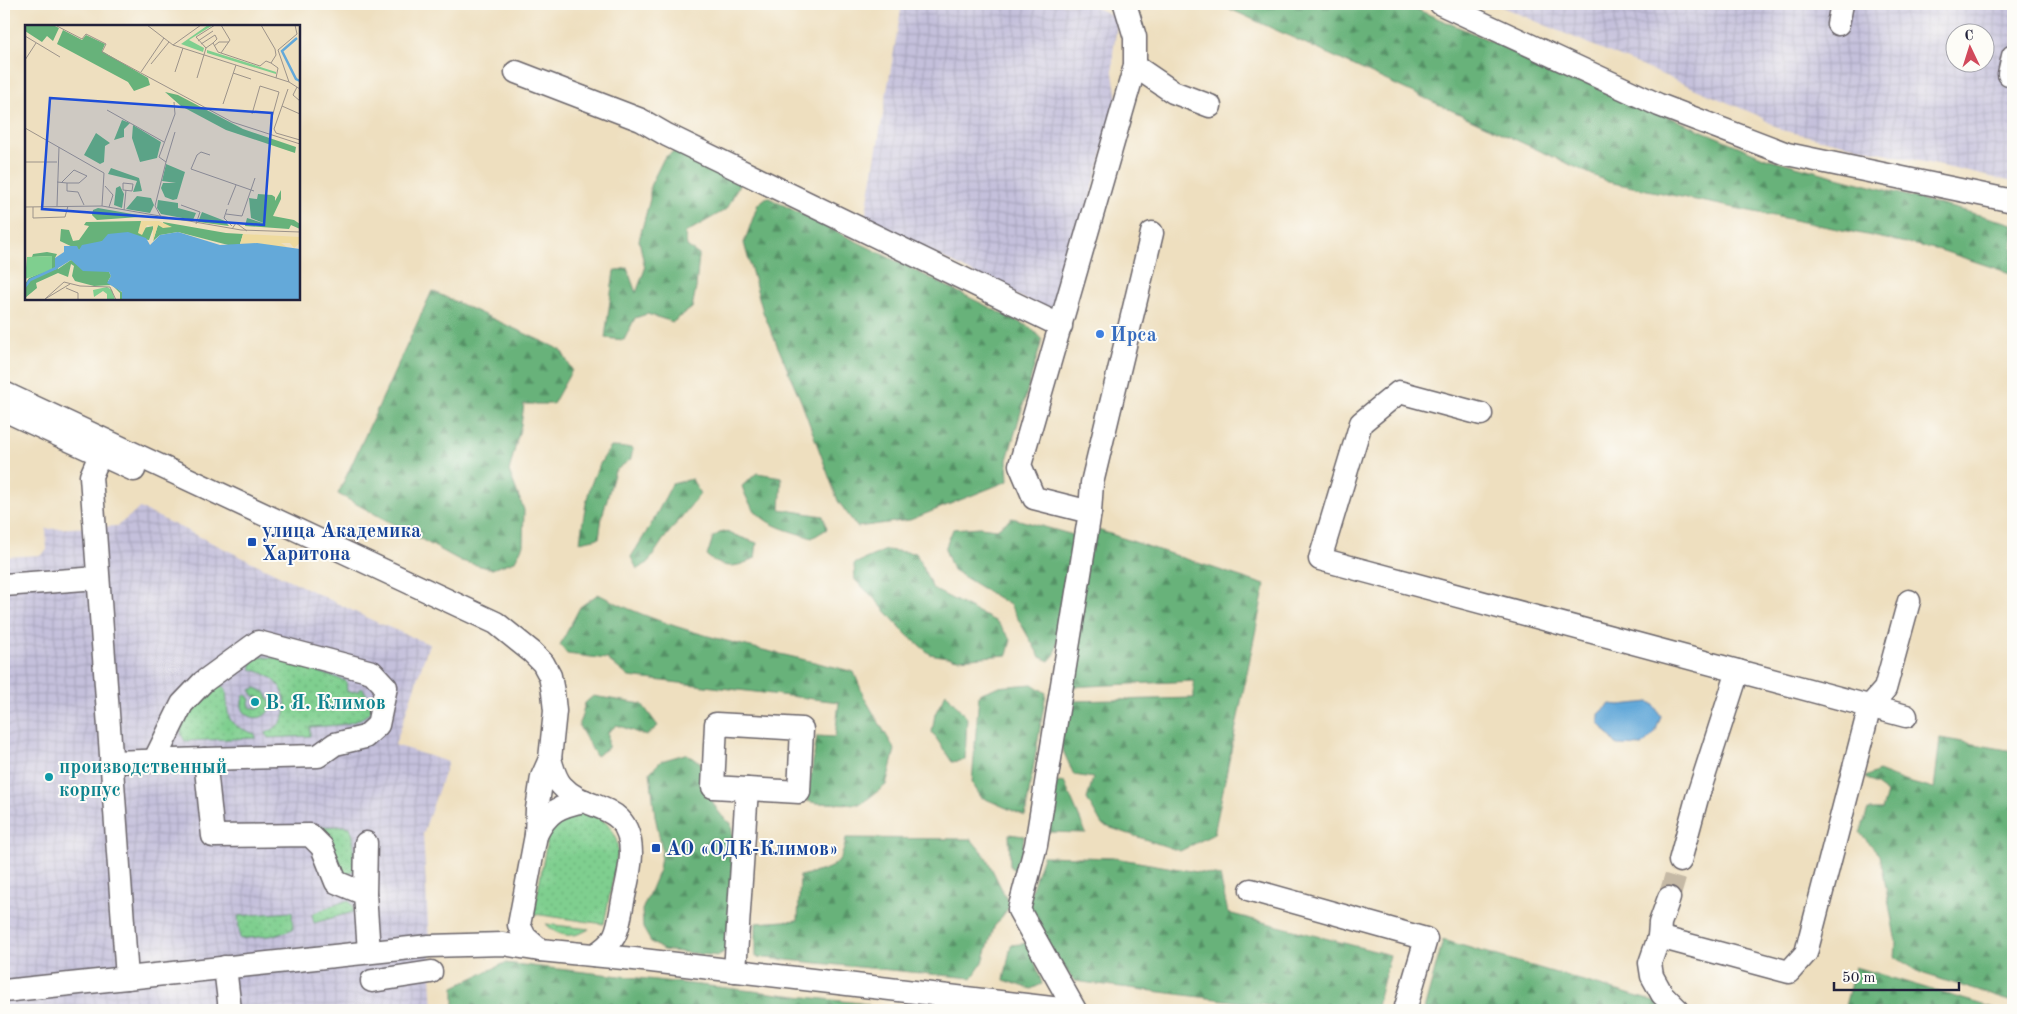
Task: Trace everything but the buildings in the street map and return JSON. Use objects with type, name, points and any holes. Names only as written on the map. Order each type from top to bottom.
[{"type":"street","points":[[1090,512],[1034,498],[1020,465],[1135,66],[1134,36],[1125,4]]},
{"type":"street","points":[[1441,4],[1659,105],[1787,154],[2013,200]]},
{"type":"street","points":[[1135,66],[1173,92],[1210,106]]},
{"type":"street","points":[[516,72],[642,120],[667,135],[1061,326]]},
{"type":"street","points":[[1075,1010],[1019,910],[1036,845],[1090,512],[1092,483],[1152,233]]},
{"type":"street","points":[[1480,414],[1398,392],[1361,422],[1320,559],[1906,716]]},
{"type":"street","points":[[4,393],[103,448]]},
{"type":"street","points":[[4,410],[103,448],[496,623],[532,652],[550,676],[555,711],[550,758],[542,777],[536,809],[536,834],[519,925],[525,937],[540,950]]},
{"type":"street","points":[[103,448],[92,476],[127,978]]},
{"type":"street","points":[[4,585],[98,578]]},
{"type":"street","points":[[1659,937],[1789,972],[1806,953],[1870,706],[1885,689],[1909,601]]},
{"type":"street","points":[[111,762],[154,761],[205,759],[318,756],[335,744],[365,738],[378,725],[386,687],[372,672],[258,642],[203,682],[182,704],[154,761]]},
{"type":"street","points":[[1680,861],[1738,671]]},
{"type":"street","points":[[716,724],[802,729],[799,792],[747,789],[712,787],[716,724]]},
{"type":"street","points":[[550,758],[561,785],[574,796],[585,802],[607,809],[618,817],[630,840],[631,854],[618,934],[623,947],[634,959]]},
{"type":"street","points":[[205,759],[212,836],[310,836],[322,847],[336,882],[365,894]]},
{"type":"street","points":[[735,970],[747,789]]},
{"type":"street","points":[[536,834],[542,822],[558,808],[585,802]]},
{"type":"street","points":[[366,843],[365,894],[369,952]]},
{"type":"street","points":[[1251,890],[1426,940],[1405,1010]]},
{"type":"street","points":[[1668,898],[1660,923],[1659,937],[1650,963],[1652,976],[1662,994],[1678,1010]]},
{"type":"street","points":[[594,955],[608,946],[618,934]]},
{"type":"street","points":[[4,991],[429,946],[504,944],[540,950],[735,970],[1068,1010]]},
{"type":"street","points":[[226,967],[230,1010]]},
{"type":"street","points":[[372,981],[431,972]]},
{"type":"shaded area","points":[[902,4],[1088,4],[1118,18],[1113,53],[1113,73],[1117,99],[1059,312],[1026,300],[865,218]]},
{"type":"shaded area","points":[[1495,4],[2013,4],[2013,182],[1781,130],[1757,115]]},
{"type":"shaded area","points":[[140,508],[376,622],[429,644],[395,745],[448,762],[423,834],[433,1010],[4,1010],[4,557],[41,555],[47,550],[46,529],[117,526]]},
{"type":"green space","points":[[1219,4],[1404,4],[1766,158],[2013,224],[2013,274],[1940,250],[1608,182]]},
{"type":"green space","points":[[674,151],[740,182],[727,209],[685,233],[687,246],[699,255],[692,308],[673,322],[647,314],[635,318],[624,340],[605,338],[614,271],[627,268],[636,293],[645,269],[639,240],[650,199],[650,186],[664,158]]},
{"type":"green space","points":[[767,197],[1031,328],[1042,340],[1007,460],[1008,481],[910,520],[857,527],[838,501],[801,401],[763,312],[744,243],[758,204]]},
{"type":"green space","points":[[432,291],[561,350],[572,370],[553,404],[524,404],[521,425],[509,471],[524,510],[523,545],[515,561],[492,569],[461,561],[338,494]]},
{"type":"green space","points":[[611,447],[633,448],[631,459],[615,471],[602,517],[599,538],[580,542],[592,481],[603,458]]},
{"type":"green space","points":[[757,473],[782,477],[780,509],[823,516],[827,529],[812,538],[778,527],[760,516],[747,499],[742,486]]},
{"type":"green space","points":[[692,479],[700,494],[663,540],[648,563],[637,569],[631,557],[652,523],[672,484]]},
{"type":"green space","points":[[1012,518],[1077,536],[1055,654],[1049,661],[1040,657],[1010,605],[953,570],[945,549],[953,529],[980,527],[997,529]]},
{"type":"green space","points":[[1092,528],[1265,585],[1214,834],[1180,851],[1102,825],[1087,799],[1093,778],[1074,775],[1060,744],[1072,701],[1194,698],[1194,681],[1067,687]]},
{"type":"green space","points":[[723,531],[757,543],[755,558],[742,564],[731,566],[719,564],[707,556],[713,537]]},
{"type":"green space","points":[[886,550],[916,553],[933,589],[997,622],[1011,640],[1007,655],[958,659],[930,654],[907,635],[855,580],[854,564]]},
{"type":"green space","points":[[598,594],[659,621],[691,631],[854,672],[864,697],[895,750],[886,785],[861,804],[807,801],[817,736],[835,737],[839,702],[629,677],[607,659],[567,654],[560,645],[580,607]]},
{"type":"green space","points":[[259,657],[275,658],[346,681],[347,692],[360,691],[360,688],[363,689],[372,702],[371,711],[350,723],[310,727],[310,736],[268,738],[266,733],[274,729],[281,721],[286,708],[283,694],[276,681],[265,674],[251,669],[251,663]]},
{"type":"green space","points":[[1032,684],[1046,693],[1025,816],[981,797],[972,783],[979,694],[997,687]]},
{"type":"green space","points":[[221,685],[226,689],[227,708],[230,719],[238,727],[255,734],[256,738],[185,741],[181,731],[186,719],[210,691]]},
{"type":"green space","points":[[256,688],[265,692],[271,703],[264,716],[258,718],[246,714],[242,702],[245,694],[250,699],[249,704],[251,708],[260,708],[262,700],[254,696],[250,690]]},
{"type":"green space","points":[[946,693],[967,718],[965,760],[952,762],[932,732],[935,714]]},
{"type":"green space","points":[[593,696],[642,704],[658,726],[646,736],[617,725],[608,732],[608,748],[596,756],[579,726],[585,703]]},
{"type":"green space","points":[[1940,738],[2013,751],[2013,1002],[1921,973],[1895,957],[1896,943],[1880,855],[1860,833],[1868,810],[1882,810],[1887,793],[1865,777],[1878,771],[1904,781],[1934,789]]},
{"type":"green space","points":[[685,754],[700,762],[714,805],[724,818],[731,823],[738,876],[731,947],[718,956],[663,950],[651,942],[643,928],[642,910],[659,870],[662,849],[655,816],[650,772],[661,761]]},
{"type":"green space","points":[[1064,782],[1086,833],[1045,832],[1051,783]]},
{"type":"green space","points":[[575,813],[592,815],[606,822],[611,828],[617,843],[618,852],[604,924],[534,914],[547,840],[552,830],[558,824]]},
{"type":"green space","points":[[314,827],[350,827],[353,836],[354,870],[349,874],[343,872]]},
{"type":"green space","points":[[1009,834],[1024,836],[1021,875],[1010,866]]},
{"type":"green space","points":[[846,838],[971,839],[986,857],[1010,906],[994,927],[983,962],[972,978],[756,957],[756,923],[798,920],[800,876],[825,869],[837,862],[844,849]]},
{"type":"green space","points":[[1043,856],[1115,858],[1220,876],[1228,913],[1390,955],[1376,1010],[1303,1010],[1074,981],[1035,930],[1028,900]]},
{"type":"green space","points":[[349,901],[353,906],[353,912],[314,923],[312,914]]},
{"type":"green space","points":[[292,912],[293,929],[277,935],[240,939],[238,916]]},
{"type":"green space","points":[[546,924],[589,929],[577,934],[566,935],[556,932]]},
{"type":"green space","points":[[1443,940],[1659,1003],[1665,1010],[1424,1010]]},
{"type":"green space","points":[[1029,943],[1042,984],[1031,989],[1004,980],[1011,945]]},
{"type":"green space","points":[[505,963],[868,1004],[872,1010],[454,1010],[454,987]]},
{"type":"green space","points":[[1855,967],[2000,1010],[1844,1010]]},
{"type":"water","points":[[1649,702],[1653,704],[1661,716],[1655,733],[1642,746],[1617,745],[1599,723],[1599,714],[1610,704],[1620,705]]},
{"type":"tunnel","points":[[1669,898],[1680,861]]},
{"type":"place","name":"Ирса","points":[[1100,334]]},
{"type":"place","name":"улица Академика Харитона","points":[[252,542]]},
{"type":"place","name":"В. Я. Климов","points":[[255,702]]},
{"type":"place","name":"производственный корпус","points":[[49,777]]},
{"type":"place","name":"АО «ОДК-Климов»","points":[[656,848]]}]
